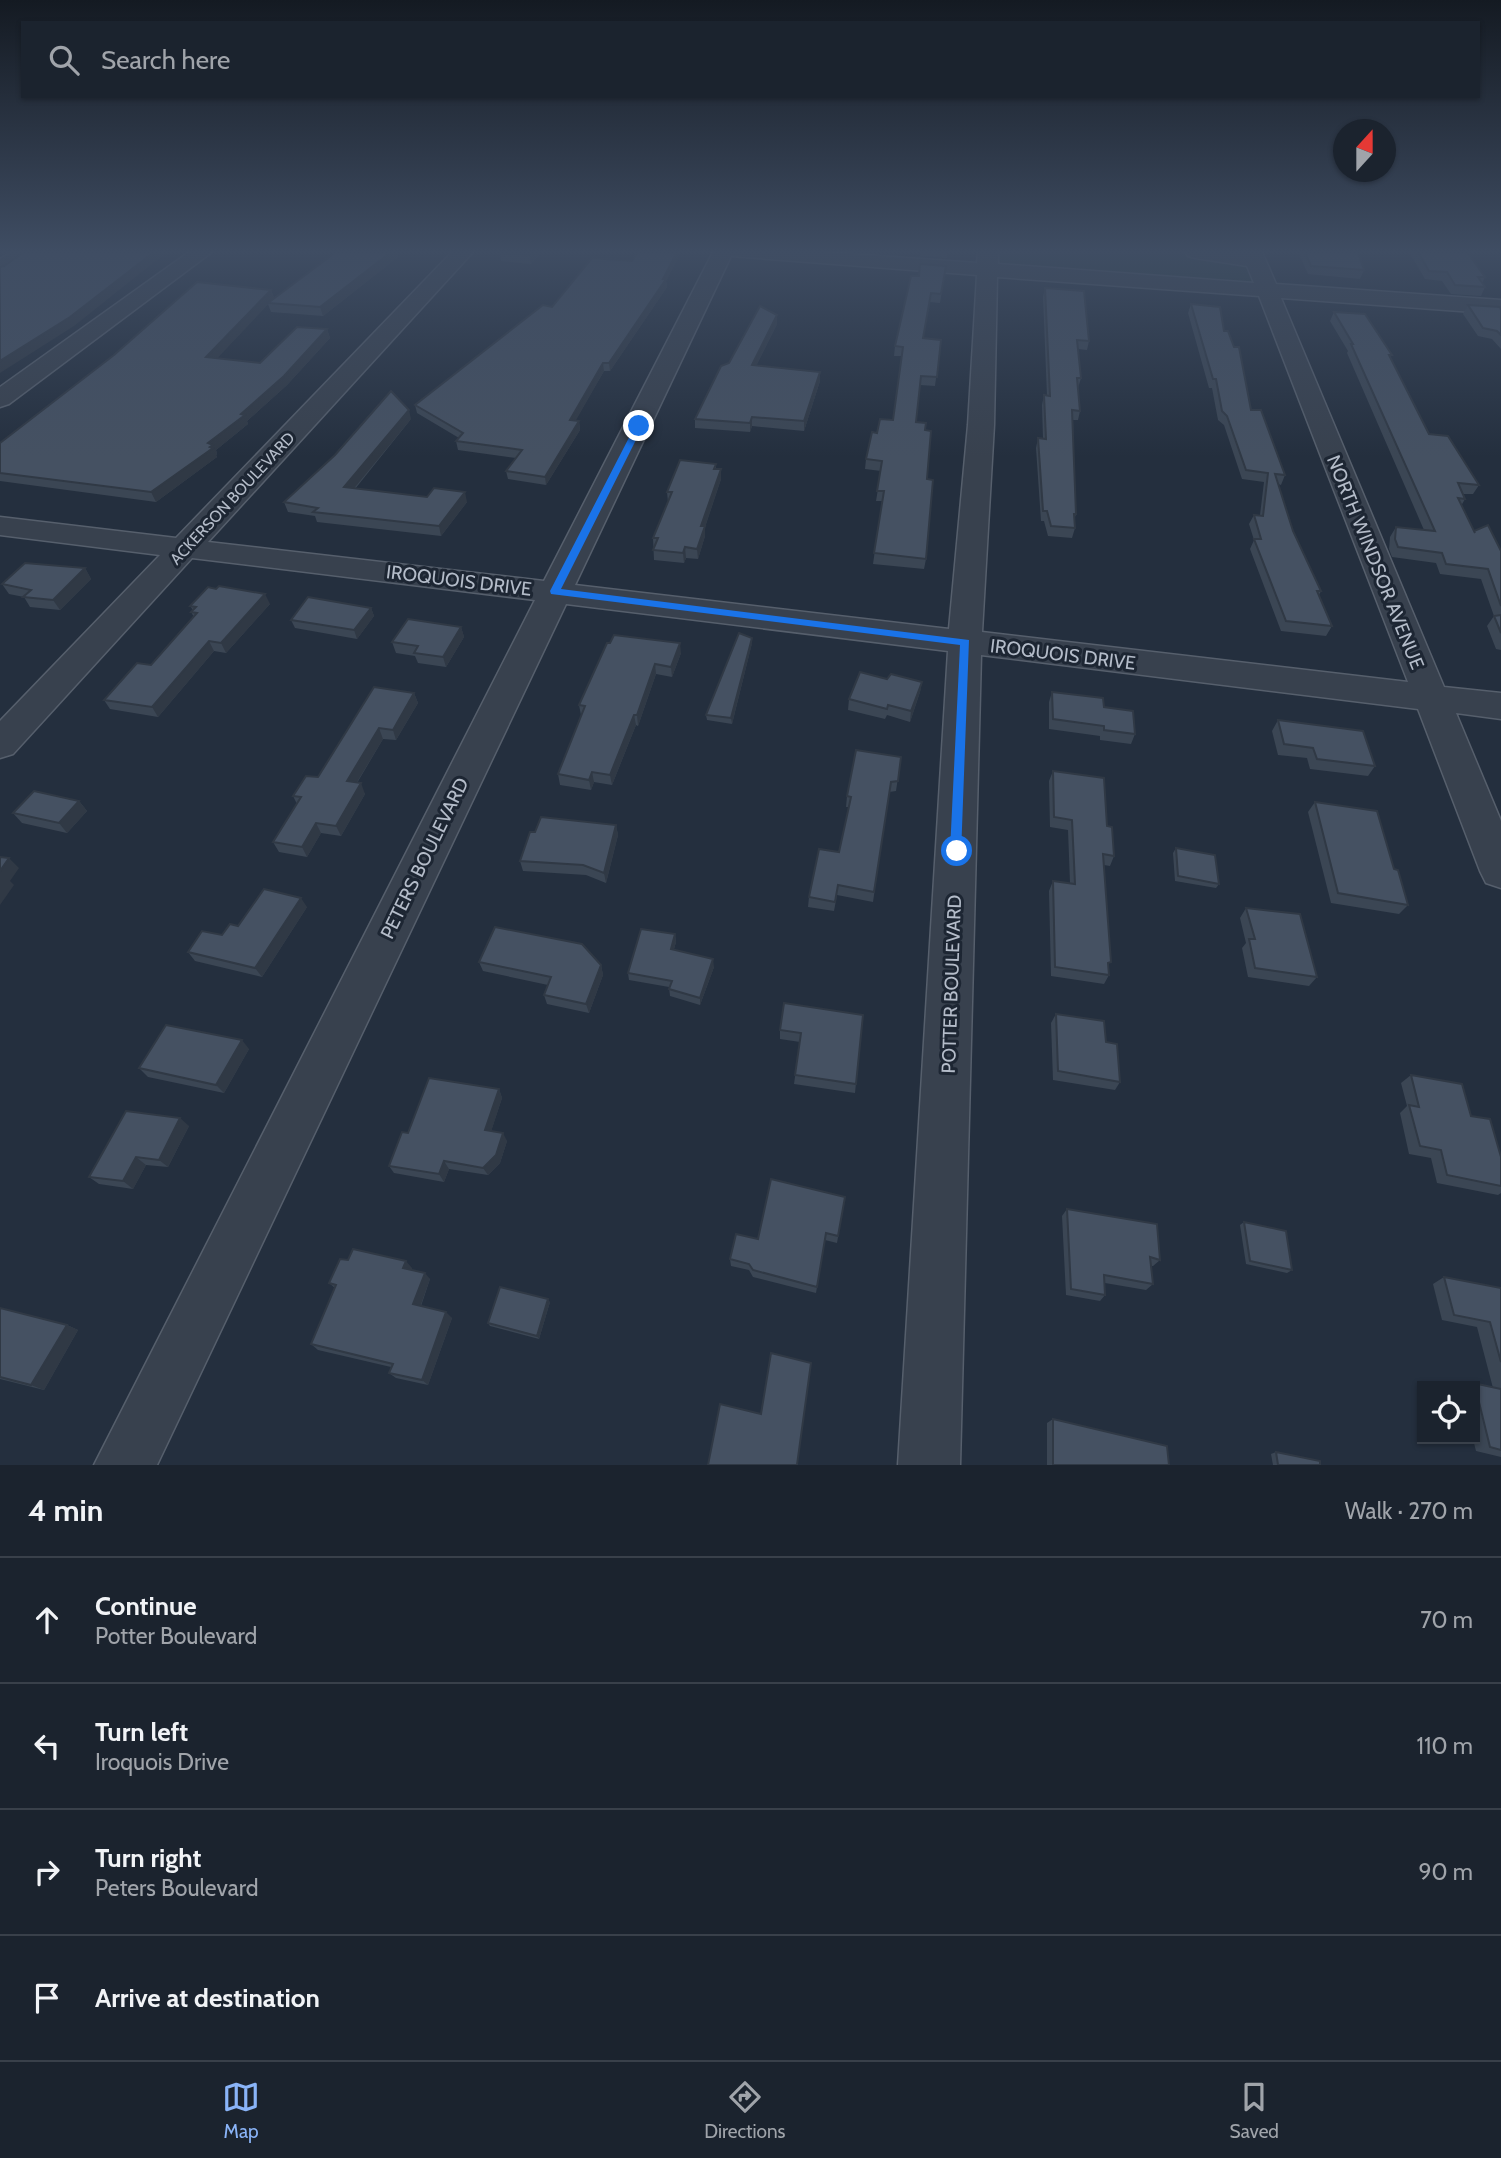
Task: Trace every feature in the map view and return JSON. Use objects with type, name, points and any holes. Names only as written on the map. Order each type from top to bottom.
[{"type":"street","points":[[0,399],[108,320]]},
{"type":"street","name":"ACKERSON BOULEVARD","points":[[0,744],[399,320]]},
{"type":"street","name":"PETERS BOULEVARD","points":[[125,1465],[690,320]]},
{"type":"street","name":"POTTER BOULEVARD","points":[[929,1465],[965,642],[981,425],[985,320]]},
{"type":"street","name":"NORTH WINDSOR AVENUE","points":[[1280,320],[1501,871]]},
{"type":"street","name":"IROQUOIS DRIVE","points":[[0,526],[1501,706]]},
{"type":"building","points":[[0,320],[65,320],[0,361]]},
{"type":"building","points":[[153,320],[242,320],[206,357],[260,363],[297,327],[327,329],[284,376],[241,414],[245,415],[208,443],[213,445],[210,447],[213,448],[151,492],[0,473],[0,443],[114,355]]},
{"type":"building","points":[[523,320],[638,320],[609,363],[603,363],[570,420],[579,421],[545,477],[506,471],[522,450],[456,441],[463,433],[415,405]]},
{"type":"building","points":[[752,320],[774,320],[752,365],[820,372],[804,421],[752,417],[750,423],[695,419],[721,366],[729,363]]},
{"type":"building","points":[[901,320],[926,320],[923,338],[941,340],[937,377],[921,376],[916,422],[926,423],[925,430],[931,431],[927,479],[933,480],[926,559],[874,553],[884,491],[877,491],[882,461],[866,459],[872,432],[877,433],[880,419],[893,420],[903,347],[895,346]]},
{"type":"building","points":[[1046,320],[1087,320],[1089,341],[1077,340],[1081,378],[1077,378],[1080,411],[1072,410],[1075,528],[1051,526],[1047,511],[1043,511],[1038,438],[1046,439],[1044,395],[1050,396]]},
{"type":"building","points":[[1196,320],[1222,320],[1224,331],[1228,331],[1234,347],[1239,347],[1251,410],[1261,410],[1285,475],[1275,474],[1293,531],[1321,591],[1317,591],[1332,626],[1286,621],[1254,539],[1261,539],[1254,515],[1263,516],[1268,473],[1246,470],[1227,416],[1222,411],[1216,379],[1213,379]]},
{"type":"building","points":[[1339,320],[1369,320],[1392,355],[1389,355],[1429,434],[1448,436],[1479,485],[1458,483],[1465,499],[1458,498],[1474,531],[1488,525],[1501,551],[1501,606],[1488,569],[1446,564],[1442,553],[1398,547],[1395,539],[1396,527],[1435,531],[1353,344]]},
{"type":"building","points":[[1478,320],[1501,320],[1501,335],[1497,331],[1483,328]]},
{"type":"building","points":[[391,391],[409,410],[344,487],[427,497],[434,488],[465,492],[439,526],[313,512],[318,508],[284,502],[335,455]]},
{"type":"building","points":[[680,460],[716,464],[714,469],[721,469],[701,526],[705,526],[697,549],[685,547],[683,553],[653,550],[658,538],[653,538],[672,492],[667,492]]},
{"type":"building","points":[[25,563],[85,568],[53,600],[23,597],[31,590],[2,584]]},
{"type":"building","points":[[219,586],[265,594],[221,643],[209,641],[152,707],[104,700],[137,663],[151,665],[197,613],[191,612],[196,607],[190,606],[208,587],[216,589]]},
{"type":"building","points":[[308,597],[371,608],[354,630],[291,620]]},
{"type":"building","points":[[1501,615],[1501,633],[1494,616]]},
{"type":"building","points":[[408,619],[461,627],[443,657],[414,653],[418,646],[392,642]]},
{"type":"building","points":[[739,633],[752,638],[731,718],[706,715]]},
{"type":"building","points":[[614,635],[680,643],[671,667],[655,664],[637,715],[634,715],[610,775],[592,772],[589,780],[558,774],[585,706],[579,705],[607,643],[610,643]]},
{"type":"building","points":[[860,672],[887,679],[891,674],[922,682],[911,711],[888,705],[887,709],[849,699]]},
{"type":"building","points":[[374,687],[414,693],[393,730],[379,728],[347,781],[361,783],[336,826],[316,823],[302,847],[273,842],[301,797],[293,796],[306,776],[318,777]]},
{"type":"building","points":[[1052,692],[1103,698],[1104,707],[1133,711],[1135,734],[1104,730],[1104,726],[1053,719]]},
{"type":"building","points":[[1278,720],[1363,731],[1375,766],[1317,759],[1313,748],[1284,744]]},
{"type":"building","points":[[856,750],[901,757],[898,781],[891,782],[874,892],[838,885],[835,902],[809,897],[819,849],[839,852],[851,797],[847,796]]},
{"type":"building","points":[[1053,771],[1104,778],[1107,826],[1112,827],[1114,856],[1103,854],[1111,962],[1108,963],[1109,975],[1055,967],[1053,881],[1075,884],[1072,820],[1054,817]]},
{"type":"building","points":[[34,791],[79,801],[59,823],[13,813]]},
{"type":"building","points":[[1315,802],[1377,811],[1408,905],[1338,893]]},
{"type":"building","points":[[541,817],[616,825],[604,873],[583,865],[520,861],[530,832],[535,832]]},
{"type":"building","points":[[1176,848],[1215,855],[1219,884],[1178,876]]},
{"type":"building","points":[[0,857],[9,858],[0,871]]},
{"type":"building","points":[[264,889],[301,898],[255,968],[188,952],[202,931],[222,935],[230,924],[238,926]]},
{"type":"building","points":[[1246,908],[1300,914],[1317,977],[1255,968],[1249,939],[1255,939]]},
{"type":"building","points":[[495,927],[582,944],[601,965],[586,1004],[544,995],[551,977],[479,962]]},
{"type":"building","points":[[641,929],[675,934],[671,949],[713,959],[700,998],[669,989],[672,981],[628,973]]},
{"type":"building","points":[[784,1003],[863,1015],[856,1084],[795,1075],[801,1033],[780,1030]]},
{"type":"building","points":[[1056,1014],[1104,1021],[1106,1042],[1117,1044],[1120,1082],[1058,1071]]},
{"type":"building","points":[[166,1025],[242,1040],[216,1085],[139,1068]]},
{"type":"building","points":[[1411,1075],[1462,1084],[1471,1116],[1490,1119],[1501,1157],[1501,1186],[1447,1175],[1441,1150],[1420,1146],[1409,1105],[1419,1107]]},
{"type":"building","points":[[429,1078],[499,1089],[485,1130],[503,1133],[496,1155],[483,1168],[444,1161],[439,1174],[389,1166],[402,1132],[408,1133]]},
{"type":"building","points":[[126,1111],[180,1118],[159,1160],[136,1157],[123,1181],[89,1177]]},
{"type":"building","points":[[771,1179],[845,1197],[838,1236],[826,1233],[817,1287],[753,1270],[749,1264],[730,1259],[736,1234],[758,1239]]},
{"type":"building","points":[[1067,1209],[1157,1224],[1160,1260],[1150,1257],[1153,1284],[1104,1275],[1105,1295],[1071,1289]]},
{"type":"building","points":[[1244,1222],[1286,1231],[1292,1270],[1250,1261]]},
{"type":"building","points":[[353,1249],[406,1261],[403,1268],[425,1273],[413,1304],[446,1312],[422,1380],[389,1373],[393,1364],[311,1344],[336,1285],[329,1283],[340,1259],[348,1260]]},
{"type":"building","points":[[1444,1277],[1501,1288],[1501,1362],[1490,1322],[1454,1315]]},
{"type":"building","points":[[500,1287],[548,1299],[537,1336],[488,1323]]},
{"type":"building","points":[[0,1308],[67,1325],[31,1385],[0,1377]]},
{"type":"building","points":[[771,1353],[811,1363],[797,1465],[708,1465],[720,1404],[761,1414]]},
{"type":"building","points":[[1480,1384],[1501,1389],[1501,1450],[1490,1447],[1480,1406]]},
{"type":"building","points":[[1053,1419],[1167,1446],[1169,1465],[1053,1465]]},
{"type":"building","points":[[1276,1452],[1320,1461],[1320,1465],[1278,1465]]},
{"type":"route","points":[[639,426],[555,591],[965,642],[957,851]]}]
